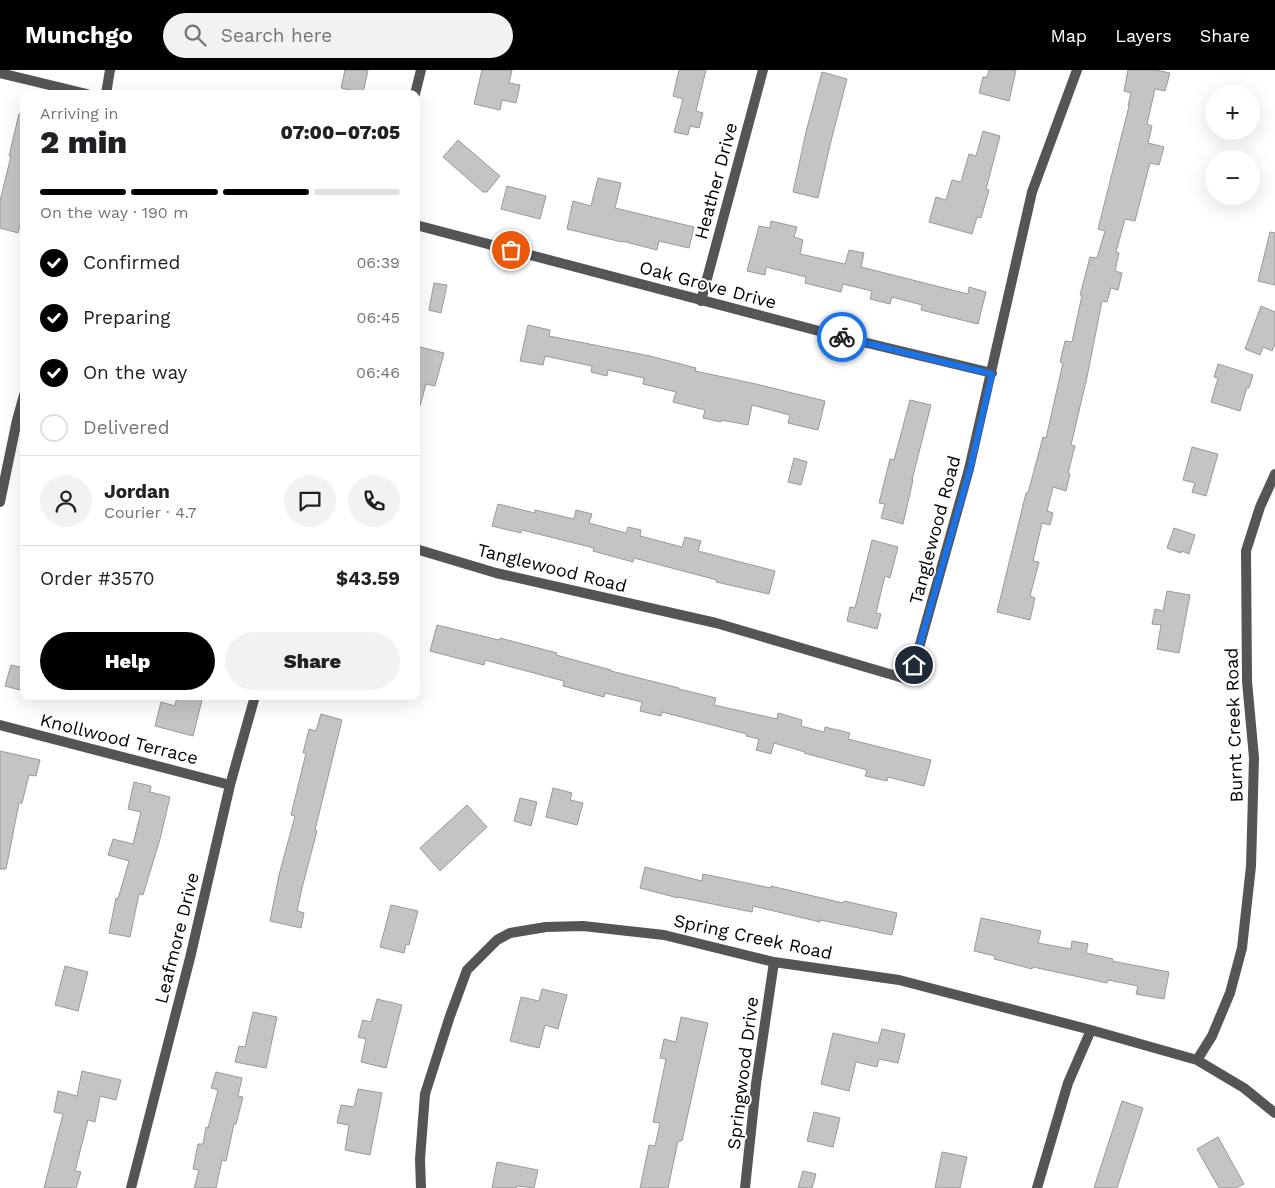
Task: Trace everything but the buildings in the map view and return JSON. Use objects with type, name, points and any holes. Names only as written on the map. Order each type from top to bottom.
[{"type":"street","points":[[107,90],[110,70]]},
{"type":"street","points":[[416,90],[421,70]]},
{"type":"street","name":"Heather Drive","points":[[701,301],[763,70]]},
{"type":"street","name":"Tanglewood Road","points":[[420,550],[496,573],[716,623],[910,680],[970,469],[1032,192],[1077,70]]},
{"type":"street","points":[[0,73],[70,90]]},
{"type":"street","name":"Oak Grove Drive","points":[[420,226],[701,301],[992,374]]},
{"type":"street","points":[[0,502],[20,409]]},
{"type":"street","name":"Burnt Creek Road","points":[[1197,1060],[1212,1036],[1230,993],[1242,948],[1252,866],[1254,758],[1247,681],[1246,551],[1260,507],[1275,474]]},
{"type":"street","name":"Leafmore Drive","points":[[131,1188],[190,958],[230,785],[254,700]]},
{"type":"street","name":"Knollwood Terrace","points":[[0,725],[230,785]]},
{"type":"street","name":"Spring Creek Road","points":[[421,1188],[420,1159],[425,1094],[467,970],[497,940],[510,933],[546,927],[583,926],[664,935],[774,962],[899,980],[1197,1060],[1244,1088],[1275,1113]]},
{"type":"street","name":"Springwood Drive","points":[[745,1188],[756,1084],[774,962]]},
{"type":"street","points":[[1037,1188],[1068,1083],[1091,1030]]},
{"type":"way so far","points":[[511,250],[842,337]]},
{"type":"route","points":[[842,337],[992,374],[970,469],[914,665]]}]
